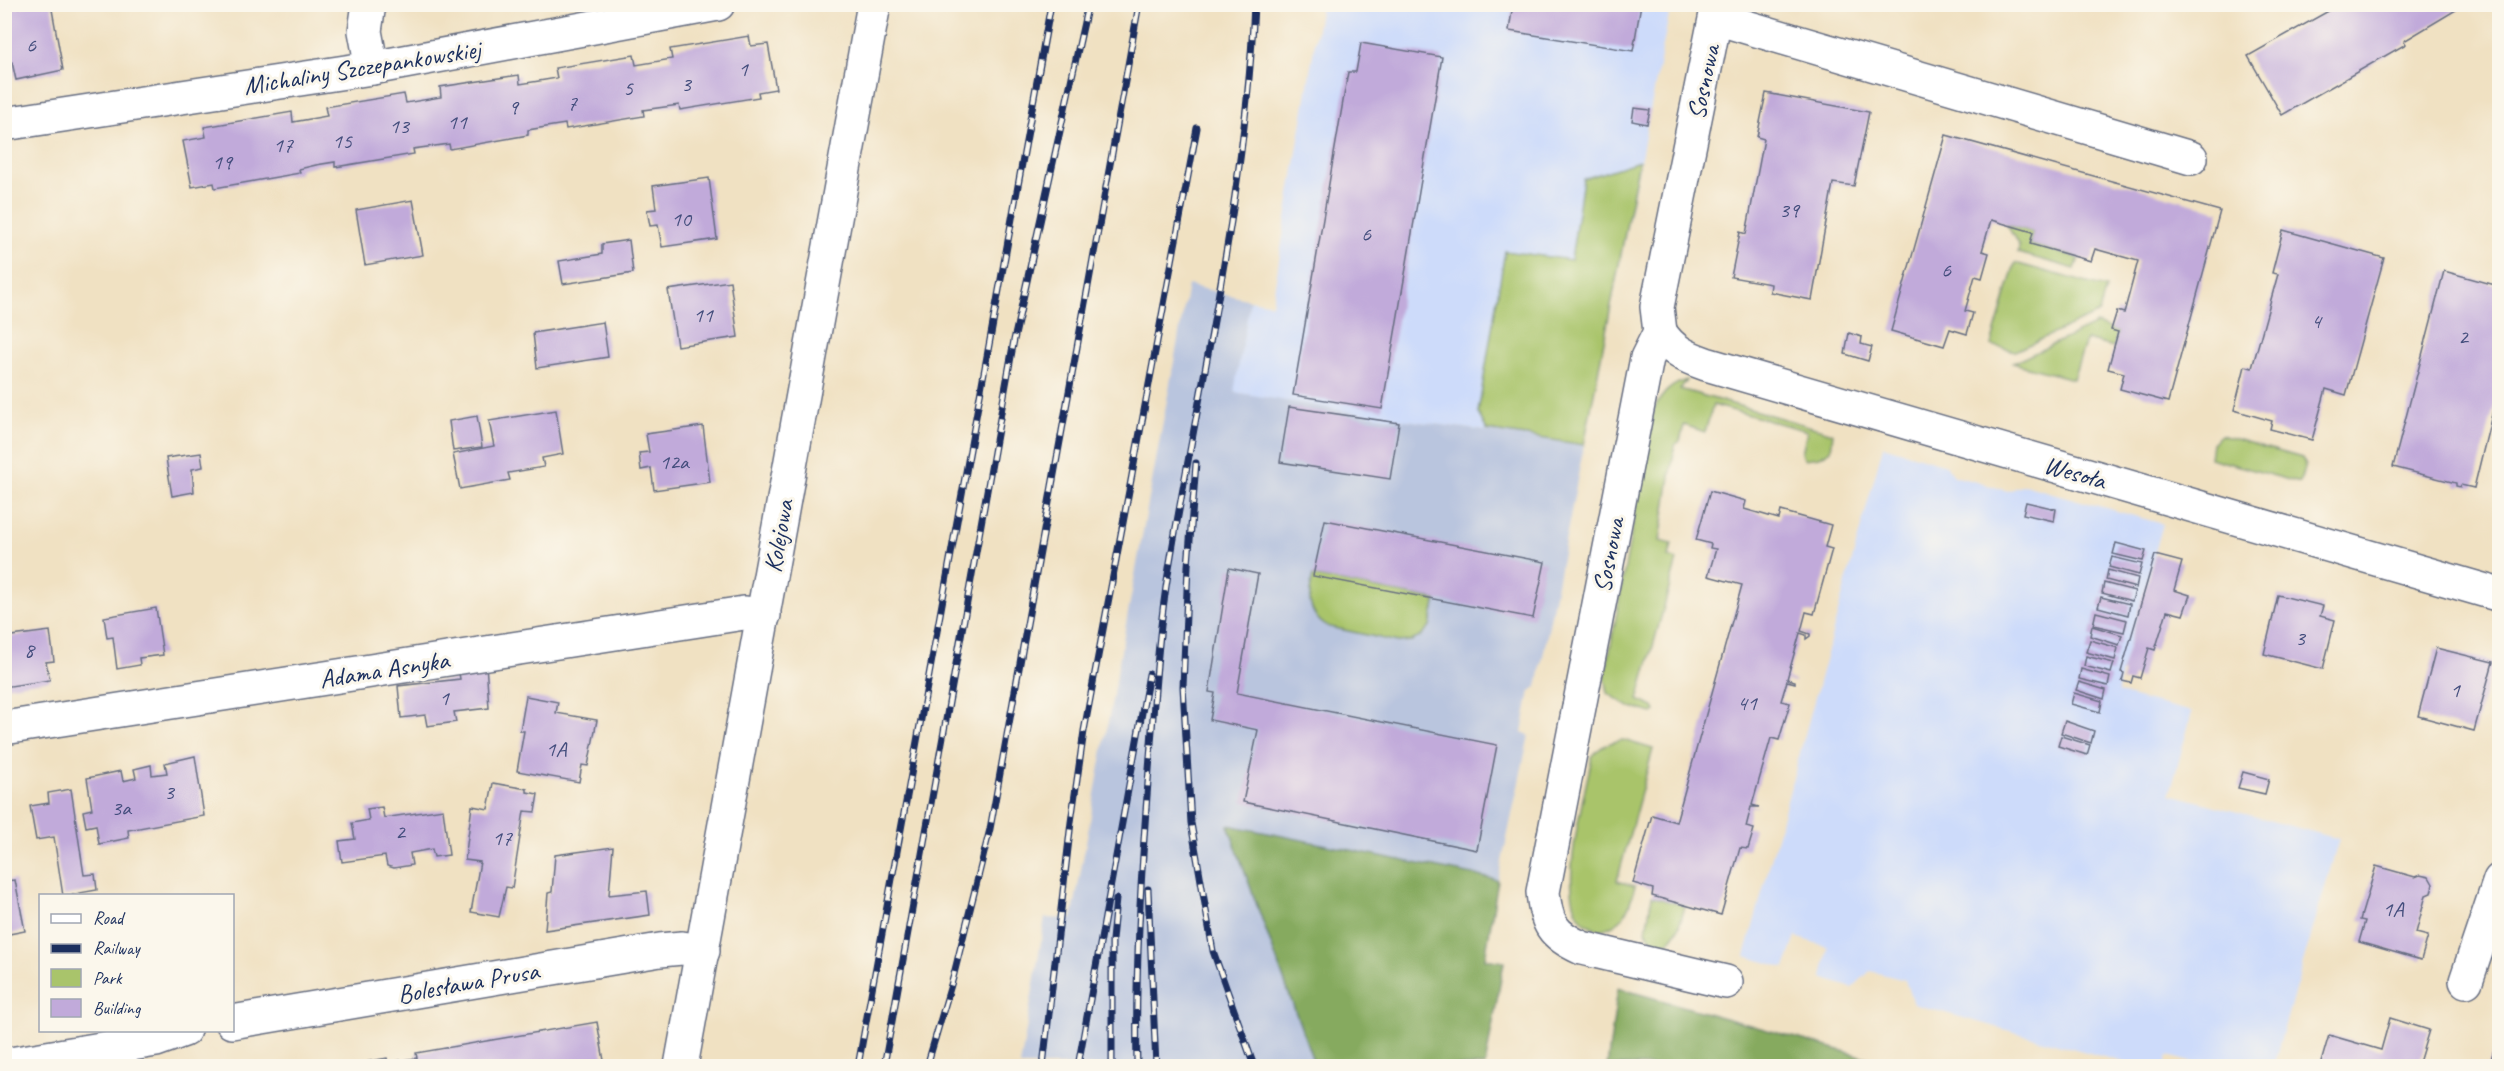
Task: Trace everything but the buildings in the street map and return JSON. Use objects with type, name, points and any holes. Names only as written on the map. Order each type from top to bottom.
[{"type":"street","points":[[369,4],[365,31],[372,68]]},
{"type":"street","name":"Michaliny Szczepankowskiej","points":[[4,124],[372,68],[718,4]]},
{"type":"street","name":"Kolejowa","points":[[681,1066],[874,4]]},
{"type":"street","points":[[1717,11],[2192,158]]},
{"type":"street","name":"Sosnowa","points":[[1717,11],[1657,307],[1660,332],[1647,358],[1543,892],[1545,913],[1553,930],[1582,948],[1726,982]]},
{"type":"street","name":"Wesoła","points":[[1660,332],[1671,347],[1689,358],[1706,364],[2499,595]]},
{"type":"street","name":"Adama Asnyka","points":[[4,728],[744,613],[764,615]]},
{"type":"street","points":[[2466,981],[2499,880]]},
{"type":"street","name":"Bolesława Prusa","points":[[234,1022],[660,950],[682,948],[703,951]]},
{"type":"street","points":[[4,1065],[156,1040],[178,1032]]},
{"type":"shaded area","points":[[1321,5],[1671,5],[1584,445],[1349,412],[1233,392],[1250,300],[1272,304]]},
{"type":"shaded area","points":[[1188,285],[1250,300],[1234,392],[1349,412],[1584,445],[1537,687],[1530,691],[1522,732],[1529,735],[1498,880],[1229,825],[1315,1066],[1020,1066],[1045,918],[1072,919]]},
{"type":"shaded area","points":[[1883,446],[1946,465],[1954,476],[2008,491],[2024,485],[2163,524],[2121,672],[2118,693],[2192,712],[2170,794],[2339,839],[2273,1066],[2208,1066],[2167,1056],[2165,1066],[2137,1066],[1913,1004],[1905,980],[1870,971],[1852,988],[1822,978],[1828,947],[1796,937],[1785,968],[1745,956]]},
{"type":"green space","points":[[1639,161],[1584,445],[1487,430],[1478,413],[1505,251],[1571,260],[1583,179]]},
{"type":"green space","points":[[2007,225],[2033,232],[2030,244],[2079,258],[2075,269],[2018,253],[2019,246]]},
{"type":"green space","points":[[2015,263],[2106,288],[2099,313],[2015,351],[1991,345]]},
{"type":"green space","points":[[2096,324],[2118,332],[2114,347],[2086,340],[2073,379],[2013,363]]},
{"type":"green space","points":[[1687,380],[1680,389],[1833,433],[1831,450],[1820,457],[1804,459],[1802,453],[1807,431],[1713,405],[1705,432],[1684,425],[1680,441],[1675,445],[1660,541],[1672,544],[1669,557],[1677,560],[1638,700],[1654,707],[1656,711],[1653,713],[1629,707],[1608,693],[1605,677],[1654,409],[1668,390]]},
{"type":"green space","points":[[2221,435],[2302,458],[2305,464],[2300,483],[2210,458],[2212,443]]},
{"type":"green space","points":[[1313,576],[1436,600],[1430,626],[1420,637],[1411,641],[1398,642],[1326,626],[1315,616],[1310,604]]},
{"type":"green space","points":[[1623,740],[1653,749],[1617,881],[1635,886],[1633,895],[1621,920],[1600,930],[1589,925],[1580,917],[1574,903],[1572,863],[1579,816],[1592,757],[1605,745]]},
{"type":"green space","points":[[1228,825],[1498,880],[1485,959],[1504,962],[1485,1066],[1315,1066]]},
{"type":"green space","points":[[1652,896],[1685,906],[1676,933],[1667,942],[1661,944],[1654,943],[1646,931]]},
{"type":"green space","points":[[1618,988],[1896,1066],[1607,1066]]},
{"type":"railway","points":[[858,1066],[1051,4]]},
{"type":"railway","points":[[884,1066],[1014,340],[1088,4]]},
{"type":"railway","points":[[927,1066],[953,978],[990,829],[1139,4]]},
{"type":"railway","points":[[1137,1066],[1141,889],[1162,621],[1181,498],[1232,217],[1242,146],[1254,4]]},
{"type":"railway","points":[[1043,1066],[1071,822],[1084,731],[1197,128]]},
{"type":"railway","points":[[1196,463],[1188,566],[1183,687],[1191,823],[1213,951],[1254,1066]]},
{"type":"railway","points":[[1078,1066],[1149,674]]},
{"type":"railway","points":[[1148,889],[1156,1066]]},
{"type":"railway","points":[[1112,1066],[1112,940],[1116,899]]}]
